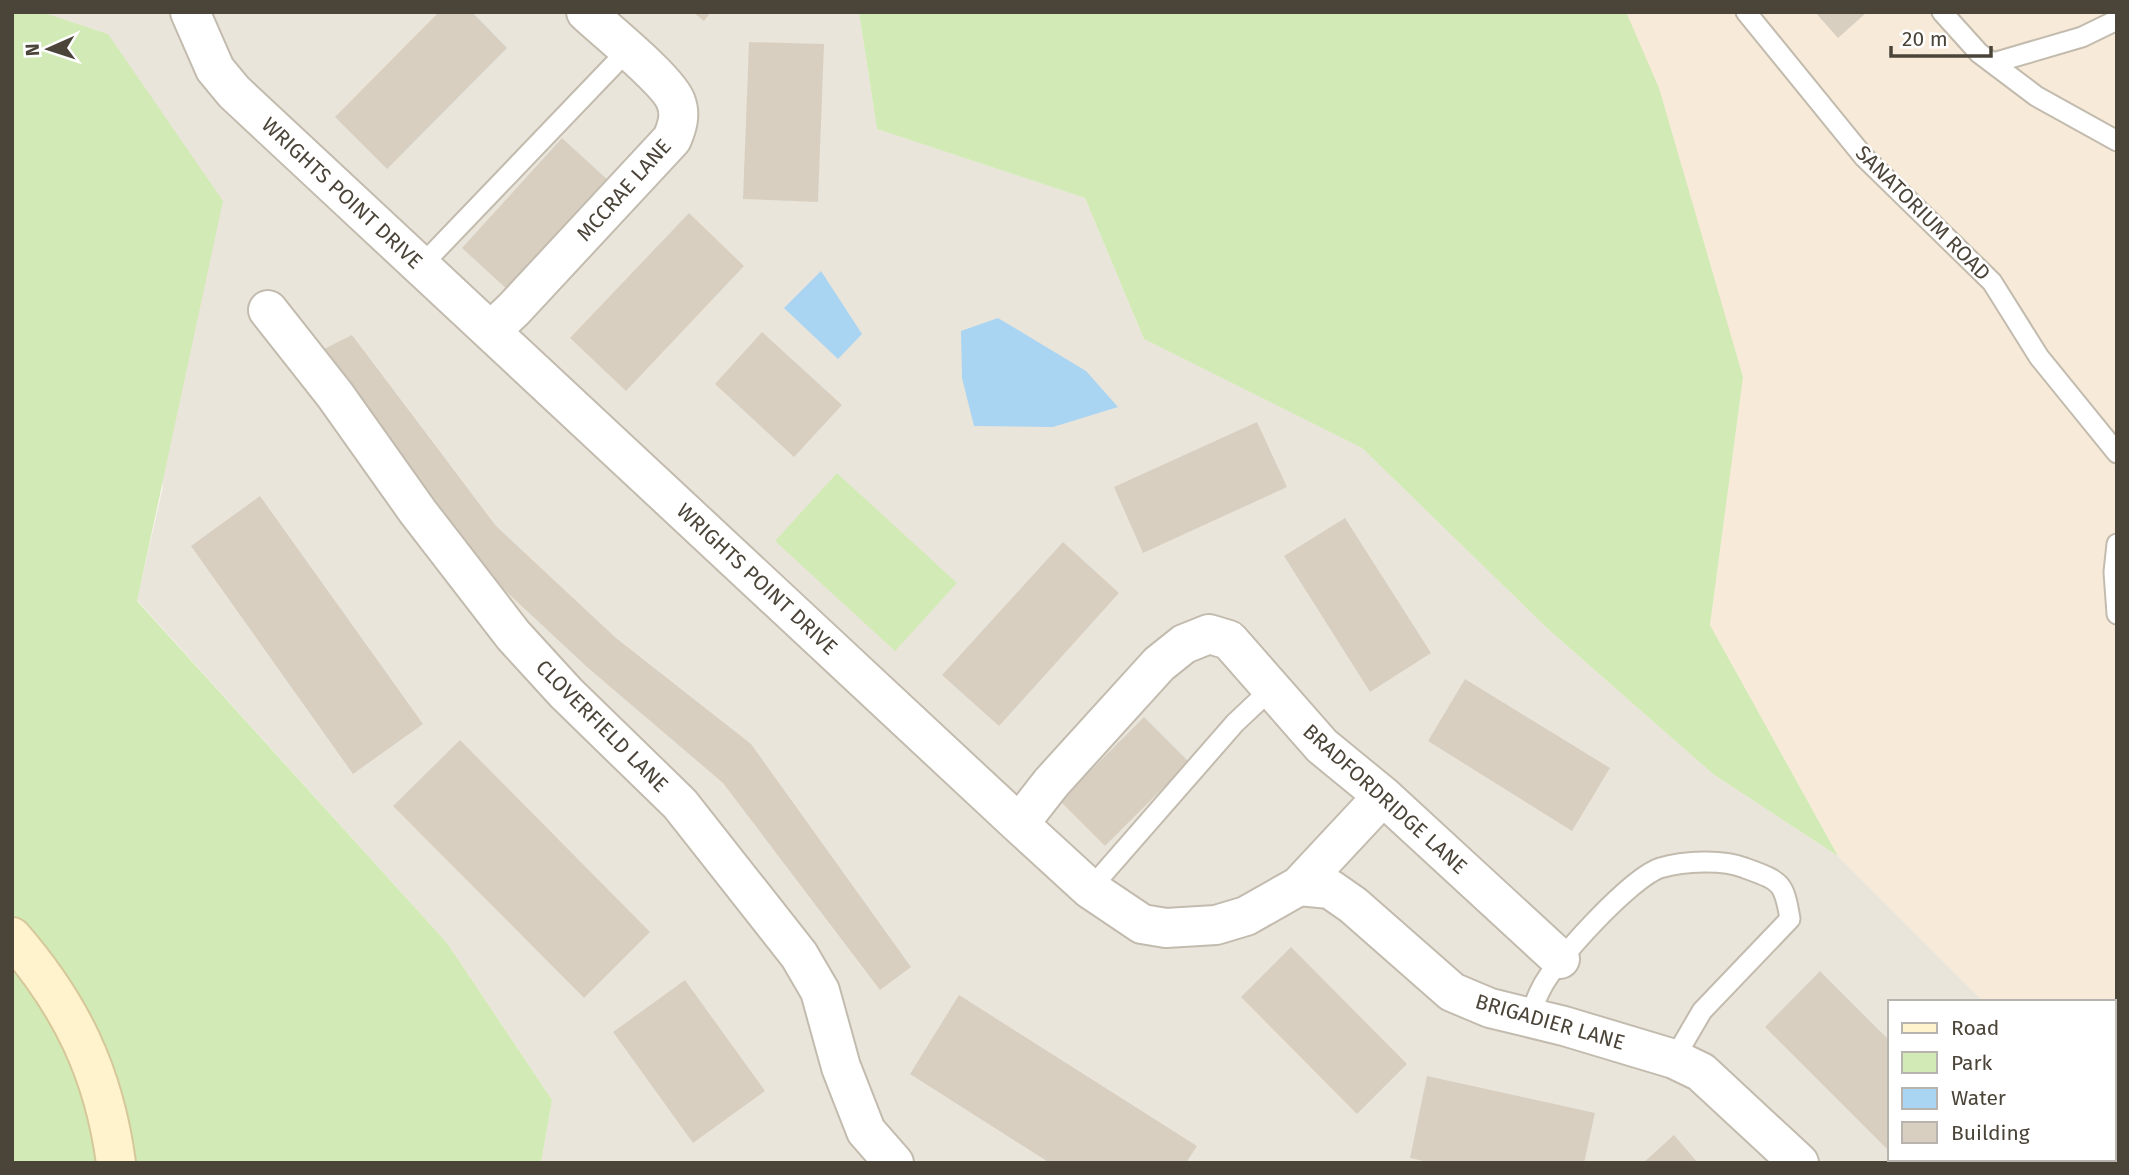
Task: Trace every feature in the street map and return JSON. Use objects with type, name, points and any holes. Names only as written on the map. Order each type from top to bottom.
[{"type":"street","name":"WRIGHTS POINT DRIVE","points":[[190,12],[215,69],[234,92],[1019,824],[1090,889],[1142,924],[1166,928],[1216,925],[1246,916],[1299,886],[1382,796]]},
{"type":"street","name":"MCCRAE LANE","points":[[491,331],[672,139],[679,122],[676,100],[586,12]]},
{"type":"street","name":"CLOVERFIELD LANE","points":[[268,310],[335,395],[418,512],[513,635],[566,693],[680,804],[799,955],[820,991],[841,1067],[866,1131],[894,1163]]},
{"type":"street","name":"BRADFORDRIDGE LANE","points":[[1019,824],[1051,783],[1159,664],[1184,644],[1209,634],[1228,640],[1322,746],[1382,796],[1560,960]]},
{"type":"street","name":"BRIGADIER LANE","points":[[1299,886],[1330,889],[1353,905],[1452,992],[1490,1008],[1564,1026],[1674,1059],[1701,1072],[1799,1163]]},
{"type":"street","points":[[12,937],[58,996],[93,1061],[116,1163]]},
{"type":"lane","name":"SANATORIUM ROAD","points":[[1746,12],[1864,157],[1992,282],[2039,357],[2117,453]]},
{"type":"lane","points":[[1942,12],[1993,63],[2036,96],[2117,141]]},
{"type":"lane","points":[[1993,63],[2082,37],[2117,20]]},
{"type":"lane","points":[[421,266],[627,51]]},
{"type":"lane","points":[[2117,544],[2114,572],[2117,614]]},
{"type":"lane","points":[[1090,889],[1235,723],[1270,690]]},
{"type":"lane","points":[[1530,1019],[1541,988],[1560,960],[1637,881],[1660,868],[1696,863],[1737,865],[1773,878],[1786,892],[1790,919],[1702,1012],[1674,1059]]},
{"type":"shaded area","points":[[42,12],[859,12],[877,129],[1085,198],[1144,339],[1362,448],[1548,629],[1713,774],[1838,856],[1982,1000],[1888,1000],[1888,1161],[2115,1161],[2115,1132],[2117,1163],[541,1163],[552,1100],[447,943],[137,600],[163,487],[108,34]]},
{"type":"shaded area","points":[[1626,12],[2117,12],[2117,1134],[2115,1000],[1982,1000],[1838,856],[1710,625],[1743,376]]},
{"type":"green space","points":[[12,12],[42,12],[108,34],[223,201],[137,601],[447,943],[552,1100],[541,1163],[12,1163]]},
{"type":"green space","points":[[859,12],[1626,12],[1659,88],[1743,377],[1710,625],[1838,856],[1713,774],[1548,629],[1362,448],[1144,339],[1085,198],[877,129]]},
{"type":"green space","points":[[837,473],[957,583],[895,651],[775,541]]},
{"type":"water","points":[[821,271],[862,334],[838,359],[784,308]]},
{"type":"water","points":[[998,318],[1086,371],[1118,407],[1053,427],[974,426],[962,378],[961,331]]},
{"type":"building","points":[[439,12],[472,12],[507,48],[387,169],[335,117]]},
{"type":"building","points":[[693,12],[711,12],[704,21]]},
{"type":"building","points":[[1815,12],[1867,12],[1838,38]]},
{"type":"building","points":[[749,42],[824,44],[818,202],[743,199]]},
{"type":"building","points":[[562,138],[610,182],[510,292],[462,248]]},
{"type":"building","points":[[689,213],[744,266],[626,391],[570,338]]},
{"type":"building","points":[[762,332],[842,405],[794,457],[715,384]]},
{"type":"building","points":[[352,335],[496,526],[616,638],[751,744],[911,967],[880,990],[723,783],[587,667],[465,553],[322,350]]},
{"type":"building","points":[[1257,422],[1287,487],[1143,553],[1114,487]]},
{"type":"building","points":[[260,496],[423,724],[353,774],[191,546]]},
{"type":"building","points":[[1345,518],[1431,653],[1370,692],[1284,556]]},
{"type":"building","points":[[1063,542],[1119,593],[999,726],[942,675]]},
{"type":"building","points":[[1465,679],[1610,768],[1572,831],[1428,741]]},
{"type":"building","points":[[1144,717],[1189,762],[1105,846],[1060,801]]},
{"type":"building","points":[[460,740],[650,932],[584,998],[393,806]]},
{"type":"building","points":[[1291,947],[1407,1064],[1357,1114],[1241,997]]},
{"type":"building","points":[[1820,971],[1888,1039],[1888,1150],[1765,1027]]},
{"type":"building","points":[[685,980],[765,1091],[693,1143],[613,1032]]},
{"type":"building","points":[[959,995],[1197,1146],[1186,1163],[1050,1163],[910,1074]]},
{"type":"building","points":[[1427,1076],[1595,1113],[1584,1163],[1432,1163],[1410,1158]]},
{"type":"building","points":[[1674,1135],[1698,1163],[1643,1163]]}]
